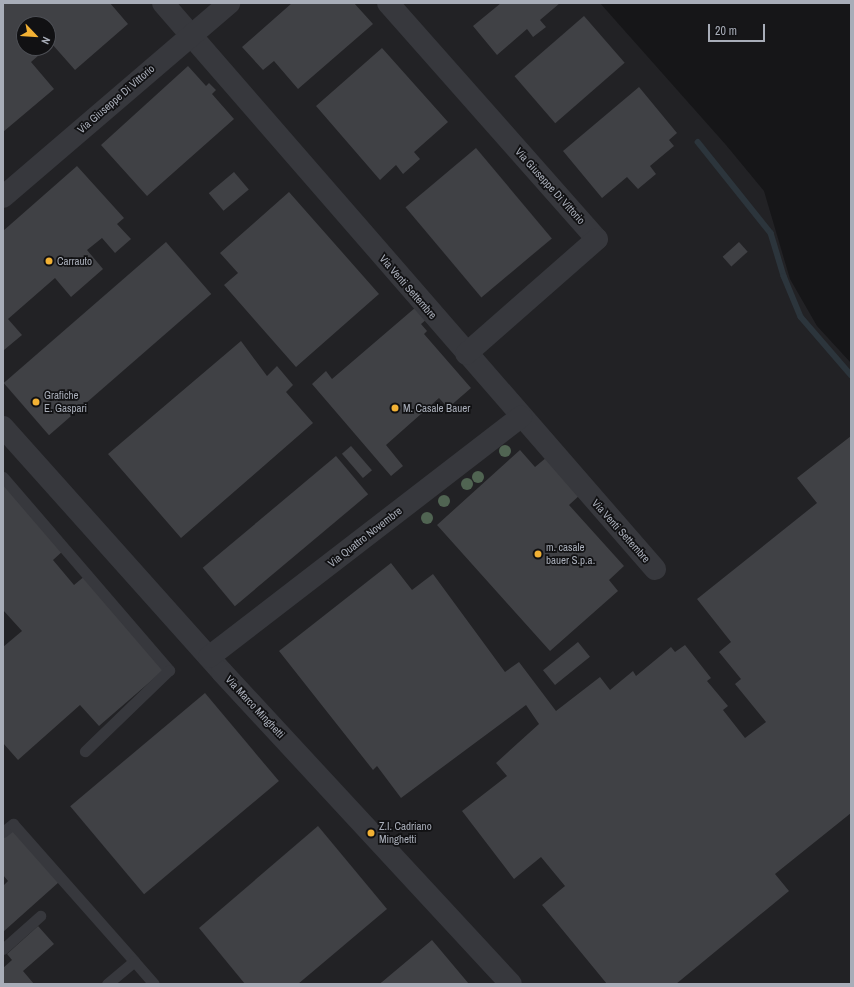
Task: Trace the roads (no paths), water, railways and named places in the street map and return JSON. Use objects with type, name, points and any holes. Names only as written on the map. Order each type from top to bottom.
[{"type":"street","name":"Via Venti Settembre","points":[[163,3],[466,354],[655,569]]},
{"type":"street","name":"Via Giuseppe Di Vittorio","points":[[3,197],[191,34],[229,3]]},
{"type":"street","name":"Via Giuseppe Di Vittorio","points":[[388,3],[597,239],[466,354]]},
{"type":"street","name":"Via Quattro Novembre","points":[[209,657],[521,417]]},
{"type":"street","name":"Via Marco Minghetti","points":[[3,427],[209,657],[511,984]]},
{"type":"lane","points":[[3,477],[169,670],[86,751]]},
{"type":"lane","points":[[3,832],[13,824],[154,984]]},
{"type":"lane","points":[[3,949],[40,916]]},
{"type":"lane","points":[[107,984],[134,960]]},
{"type":"waterway","points":[[698,142],[771,233],[784,276],[801,317],[851,375]]},
{"type":"place","name":"Carrauto","points":[[49,261]]},
{"type":"place","name":"Grafiche E. Gaspari","points":[[36,402]]},
{"type":"place","name":"M. Casale Bauer","points":[[395,408]]},
{"type":"place","name":"m. casale bauer S.p.a.","points":[[538,554]]},
{"type":"place","name":"Z.I. Cadriano Minghetti","points":[[371,833]]}]
